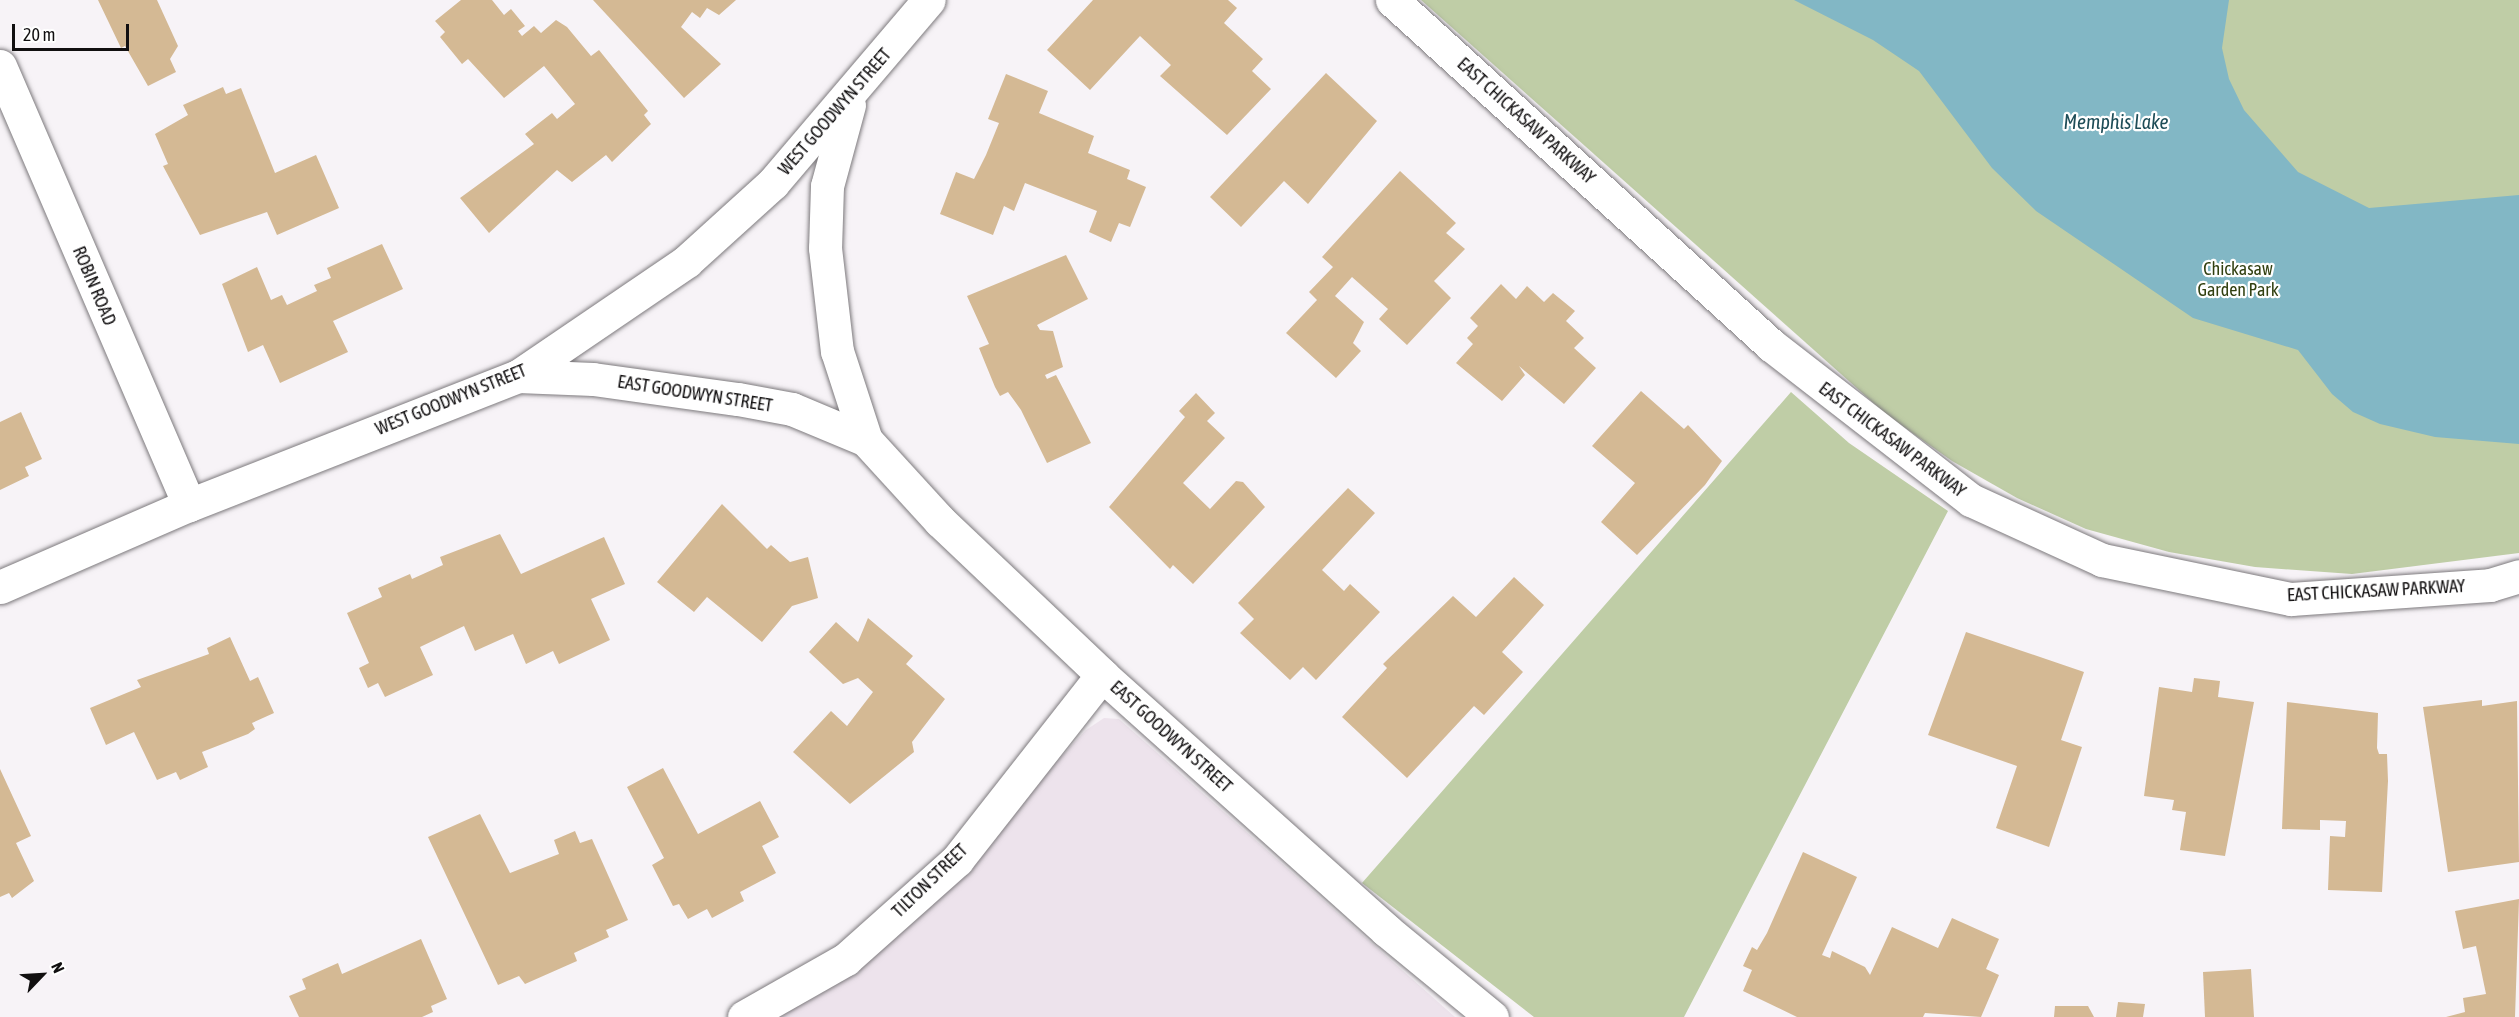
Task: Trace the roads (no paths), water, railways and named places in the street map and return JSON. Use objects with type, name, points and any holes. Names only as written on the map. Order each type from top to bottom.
[{"type":"street","name":"WEST GOODWYN STREET","points":[[0,587],[189,505],[518,376],[687,261],[773,183],[852,96],[930,0]]},
{"type":"street","name":"EAST CHICKASAW PARKWAY","points":[[1392,0],[1771,345],[1971,500],[2102,560],[2291,599],[2490,585],[2519,576]]},
{"type":"street","name":"ROBIN ROAD","points":[[0,66],[189,505]]},
{"type":"street","name":"EAST GOODWYN STREET","points":[[852,96],[827,186],[825,248],[837,351],[866,440],[940,521],[1102,675],[1386,930],[1492,1017]]},
{"type":"street","name":"EAST GOODWYN STREET","points":[[518,376],[593,379],[749,401],[792,409],[866,440]]},
{"type":"street","name":"TILTON STREET","points":[[744,1017],[846,959],[957,860],[1102,675]]},
{"type":"water","name":"Memphis Lake","points":[[1794,0],[2229,0],[2222,48],[2229,79],[2244,110],[2298,172],[2369,208],[2519,195],[2519,444],[2435,437],[2380,424],[2353,412],[2332,394],[2298,350],[2193,318],[2036,211],[1992,168],[1919,71],[1873,40]]},
{"type":"park label","name":"Chickasaw Garden Park","points":[[2238,280]]}]
